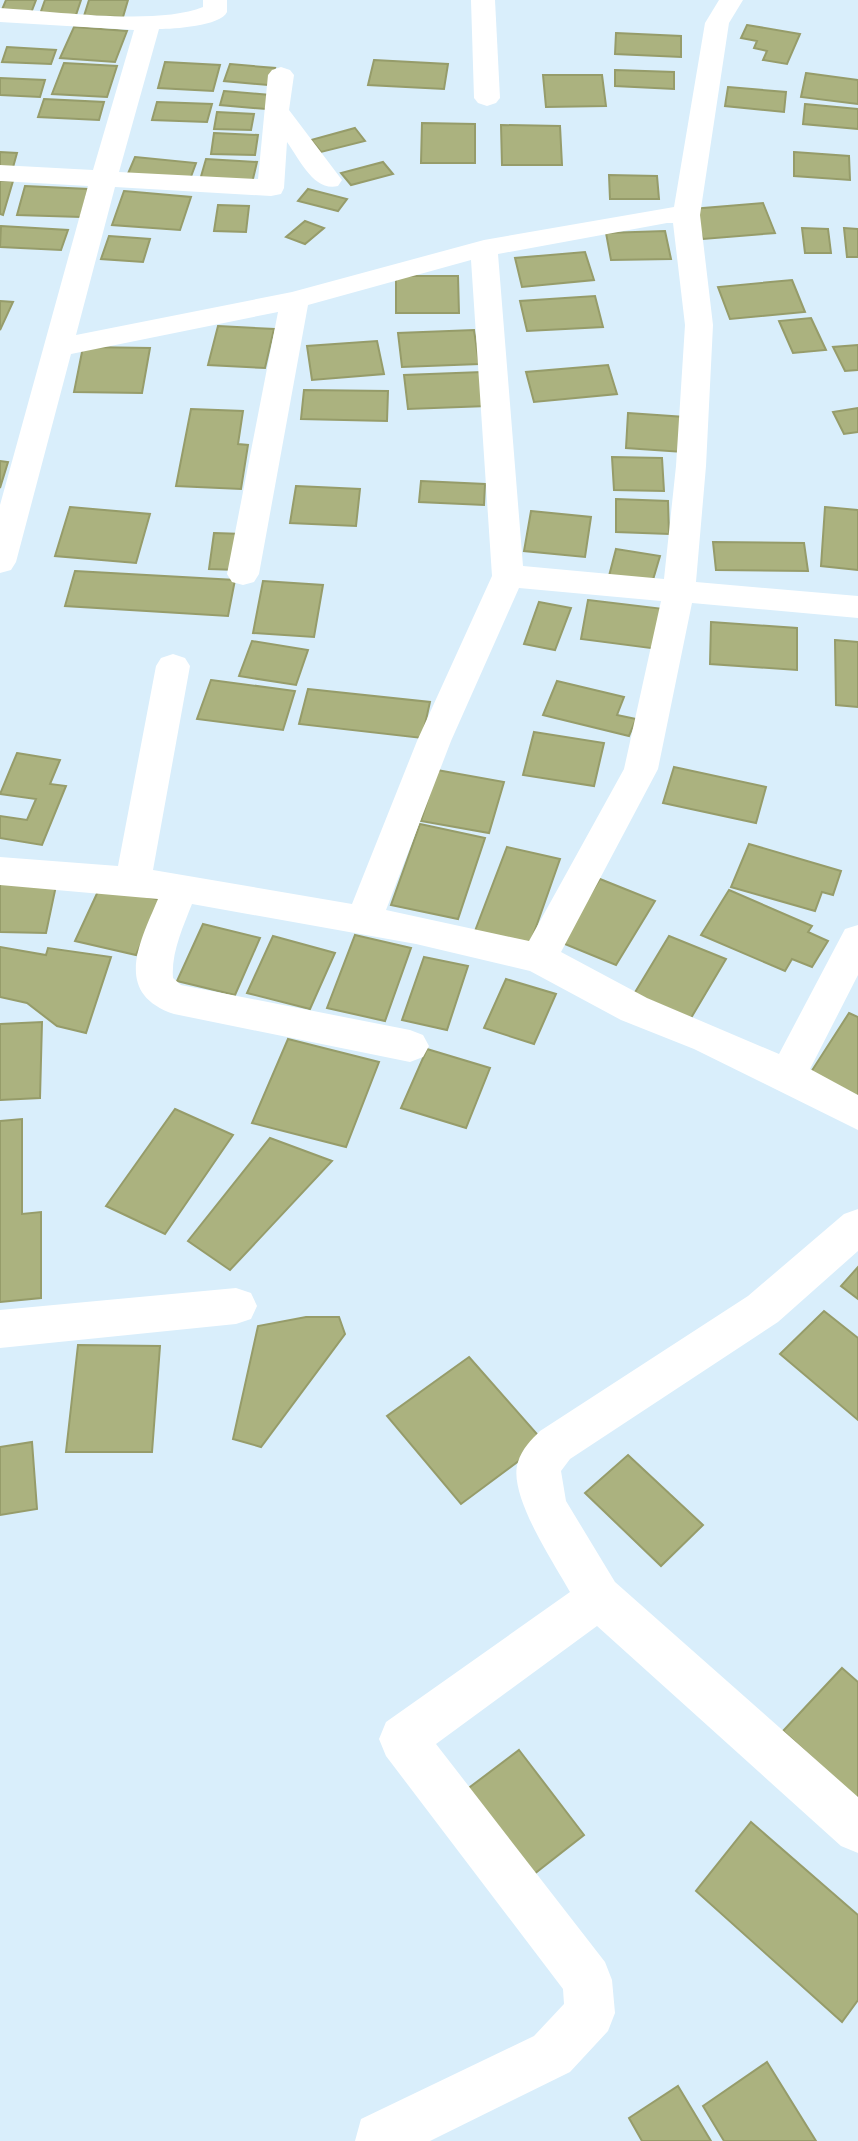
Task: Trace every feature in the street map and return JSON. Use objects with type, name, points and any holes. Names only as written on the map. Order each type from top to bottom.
[{"type":"street","points":[[6,23],[149,22],[207,17],[215,11],[215,0]]},
{"type":"street","points":[[483,0],[487,97]]},
{"type":"street","points":[[539,958],[641,769],[679,590],[691,466],[699,325],[685,215],[717,23],[731,0]]},
{"type":"street","points":[[0,562],[149,22]]},
{"type":"street","points":[[0,173],[271,188],[281,75]]},
{"type":"street","points":[[276,110],[329,180]]},
{"type":"street","points":[[58,348],[295,300],[484,248],[667,215],[685,215]]},
{"type":"street","points":[[365,921],[434,740],[508,576],[484,248]]},
{"type":"street","points":[[243,574],[295,300]]},
{"type":"street","points":[[508,576],[858,607]]},
{"type":"street","points":[[133,881],[173,666]]},
{"type":"street","points":[[0,871],[133,881],[180,888],[365,921],[539,958],[634,1009],[707,1038],[858,1114]]},
{"type":"street","points":[[180,888],[153,968],[155,982],[164,993],[174,999],[410,1046]]},
{"type":"street","points":[[787,1076],[858,939]]},
{"type":"street","points":[[858,1226],[763,1309],[555,1445],[538,1465],[545,1506],[599,1598],[858,1829]]},
{"type":"street","points":[[0,1329],[236,1306]]},
{"type":"street","points":[[380,2138],[552,2054],[590,2013],[587,1980],[403,1739],[599,1598]]},
{"type":"building","points":[[6,0],[36,0],[31,13],[1,12]]},
{"type":"building","points":[[45,0],[81,0],[75,18],[39,17]]},
{"type":"building","points":[[89,0],[128,0],[123,17],[84,16]]},
{"type":"building","points":[[747,25],[800,34],[787,64],[763,60],[767,51],[754,48],[757,41],[741,38]]},
{"type":"building","points":[[74,27],[127,31],[115,62],[60,58]]},
{"type":"building","points":[[616,33],[681,36],[681,57],[615,54]]},
{"type":"building","points":[[7,47],[56,50],[51,64],[2,62]]},
{"type":"building","points":[[374,60],[448,64],[444,89],[368,85]]},
{"type":"building","points":[[165,62],[220,65],[213,91],[158,88]]},
{"type":"building","points":[[64,63],[117,66],[107,97],[52,94]]},
{"type":"building","points":[[230,64],[275,68],[268,85],[224,81]]},
{"type":"building","points":[[615,70],[674,72],[674,89],[615,86]]},
{"type":"building","points":[[806,73],[858,80],[858,104],[801,97]]},
{"type":"building","points":[[543,75],[602,75],[606,106],[546,107]]},
{"type":"building","points":[[0,78],[45,80],[40,97],[0,95]]},
{"type":"building","points":[[728,87],[786,92],[784,112],[725,106]]},
{"type":"building","points":[[224,91],[270,95],[266,109],[220,105]]},
{"type":"building","points":[[44,99],[104,102],[99,120],[38,117]]},
{"type":"building","points":[[157,102],[212,104],[207,122],[152,120]]},
{"type":"building","points":[[805,104],[858,109],[858,129],[803,124]]},
{"type":"building","points":[[217,112],[254,114],[251,130],[214,129]]},
{"type":"building","points":[[422,123],[475,124],[475,163],[421,163]]},
{"type":"building","points":[[501,125],[560,126],[562,165],[502,165]]},
{"type":"building","points":[[355,128],[365,141],[321,152],[311,140]]},
{"type":"building","points":[[214,133],[258,135],[255,155],[211,154]]},
{"type":"building","points":[[0,152],[17,153],[12,171],[0,170]]},
{"type":"building","points":[[794,152],[849,156],[850,180],[794,176]]},
{"type":"building","points":[[135,157],[196,163],[189,182],[127,176]]},
{"type":"building","points":[[206,159],[257,162],[252,183],[200,180]]},
{"type":"building","points":[[383,162],[393,174],[351,185],[341,173]]},
{"type":"building","points":[[609,175],[657,176],[659,199],[610,199]]},
{"type":"building","points":[[0,181],[13,181],[3,215],[0,214]]},
{"type":"building","points":[[25,186],[88,189],[81,217],[17,215]]},
{"type":"building","points":[[308,189],[347,199],[338,211],[298,201]]},
{"type":"building","points":[[124,191],[191,197],[180,230],[112,225]]},
{"type":"building","points":[[763,203],[775,233],[703,239],[692,209]]},
{"type":"building","points":[[218,205],[249,206],[246,232],[214,231]]},
{"type":"building","points":[[305,221],[324,228],[305,244],[286,237]]},
{"type":"building","points":[[1,226],[68,230],[61,250],[0,247]]},
{"type":"building","points":[[802,228],[828,229],[831,253],[805,253]]},
{"type":"building","points":[[844,228],[858,229],[858,257],[847,257]]},
{"type":"building","points":[[665,231],[671,259],[611,260],[606,233]]},
{"type":"building","points":[[109,236],[150,239],[143,262],[101,259]]},
{"type":"building","points":[[585,252],[594,280],[522,287],[515,258]]},
{"type":"building","points":[[396,276],[458,276],[459,313],[396,313]]},
{"type":"building","points":[[792,280],[805,312],[730,319],[718,287]]},
{"type":"building","points":[[595,296],[603,327],[527,331],[520,301]]},
{"type":"building","points":[[0,301],[13,302],[0,330]]},
{"type":"building","points":[[811,318],[826,350],[793,353],[779,321]]},
{"type":"building","points":[[218,326],[274,329],[265,368],[208,365]]},
{"type":"building","points":[[474,330],[479,364],[402,367],[398,333]]},
{"type":"building","points":[[377,341],[384,374],[312,380],[307,346]]},
{"type":"building","points":[[858,345],[858,370],[845,371],[833,347]]},
{"type":"building","points":[[83,347],[150,348],[142,393],[74,392]]},
{"type":"building","points":[[608,365],[617,394],[534,402],[526,372]]},
{"type":"building","points":[[482,372],[487,406],[408,409],[404,375]]},
{"type":"building","points":[[304,390],[388,391],[387,421],[301,419]]},
{"type":"building","points":[[858,408],[858,432],[844,434],[833,412]]},
{"type":"building","points":[[191,409],[243,411],[238,444],[248,445],[241,489],[176,486]]},
{"type":"building","points":[[628,413],[685,417],[683,452],[626,448]]},
{"type":"building","points":[[612,457],[662,458],[664,491],[614,490]]},
{"type":"building","points":[[0,461],[8,462],[0,488]]},
{"type":"building","points":[[421,481],[485,484],[484,505],[419,502]]},
{"type":"building","points":[[296,486],[360,489],[356,526],[290,523]]},
{"type":"building","points":[[616,499],[668,501],[669,534],[616,532]]},
{"type":"building","points":[[70,507],[150,514],[136,563],[55,556]]},
{"type":"building","points":[[825,507],[858,510],[858,570],[821,566]]},
{"type":"building","points":[[531,511],[591,517],[585,557],[524,551]]},
{"type":"building","points":[[214,533],[243,534],[238,570],[209,569]]},
{"type":"building","points":[[713,542],[804,543],[808,571],[716,570]]},
{"type":"building","points":[[616,549],[660,556],[652,583],[609,576]]},
{"type":"building","points":[[75,571],[235,580],[228,616],[65,606]]},
{"type":"building","points":[[263,581],[323,585],[314,637],[253,633]]},
{"type":"building","points":[[588,600],[664,609],[658,649],[581,639]]},
{"type":"building","points":[[539,602],[571,608],[555,650],[524,644]]},
{"type":"building","points":[[711,622],[797,628],[797,670],[710,664]]},
{"type":"building","points":[[835,640],[858,642],[858,707],[836,705]]},
{"type":"building","points":[[252,641],[308,650],[296,685],[239,676]]},
{"type":"building","points":[[211,680],[295,691],[283,730],[197,719]]},
{"type":"building","points":[[557,681],[624,697],[617,715],[636,719],[629,736],[543,715]]},
{"type":"building","points":[[308,689],[430,702],[422,738],[299,724]]},
{"type":"building","points":[[534,732],[604,743],[594,786],[523,775]]},
{"type":"building","points":[[17,753],[60,760],[50,784],[66,786],[42,845],[0,838],[0,816],[27,820],[36,799],[0,794]]},
{"type":"building","points":[[674,767],[766,787],[756,823],[663,803]]},
{"type":"building","points":[[437,770],[504,782],[489,833],[421,821]]},
{"type":"building","points":[[420,824],[485,838],[458,919],[391,905]]},
{"type":"building","points":[[749,844],[841,871],[833,895],[822,892],[815,911],[731,887]]},
{"type":"building","points":[[507,847],[560,859],[530,944],[475,931]]},
{"type":"building","points":[[0,879],[57,881],[46,933],[0,932]]},
{"type":"building","points":[[600,879],[655,901],[616,965],[560,942]]},
{"type":"building","points":[[100,887],[161,900],[136,955],[75,941]]},
{"type":"building","points":[[729,890],[812,926],[808,932],[828,941],[812,967],[792,959],[785,971],[701,935]]},
{"type":"building","points":[[203,924],[260,938],[235,995],[177,981]]},
{"type":"building","points":[[355,935],[411,948],[385,1021],[327,1008]]},
{"type":"building","points":[[273,936],[335,953],[310,1009],[247,993]]},
{"type":"building","points":[[669,936],[726,959],[691,1018],[634,994]]},
{"type":"building","points":[[0,947],[46,955],[48,948],[111,957],[86,1033],[57,1026],[27,1003],[0,997]]},
{"type":"building","points":[[424,957],[468,966],[447,1030],[402,1020]]},
{"type":"building","points":[[506,979],[556,994],[534,1044],[484,1028]]},
{"type":"building","points":[[849,1013],[858,1017],[858,1096],[811,1072]]},
{"type":"building","points":[[42,1022],[40,1098],[0,1100],[0,1024]]},
{"type":"building","points":[[288,1039],[379,1062],[346,1147],[252,1123]]},
{"type":"building","points":[[427,1049],[490,1068],[466,1128],[401,1108]]},
{"type":"building","points":[[175,1109],[233,1135],[165,1234],[106,1206]]},
{"type":"building","points":[[22,1119],[22,1214],[41,1212],[41,1298],[0,1302],[0,1121]]},
{"type":"building","points":[[270,1138],[332,1161],[230,1270],[188,1241]]},
{"type":"building","points":[[858,1267],[858,1299],[841,1286]]},
{"type":"building","points":[[824,1311],[858,1338],[858,1420],[780,1354]]},
{"type":"building","points":[[306,1317],[339,1317],[345,1334],[261,1447],[233,1439],[258,1326]]},
{"type":"building","points":[[78,1345],[160,1346],[152,1452],[66,1452]]},
{"type":"building","points":[[469,1357],[544,1442],[461,1504],[387,1416]]},
{"type":"building","points":[[32,1442],[37,1509],[0,1515],[0,1447]]},
{"type":"building","points":[[628,1455],[703,1525],[661,1566],[585,1493]]},
{"type":"building","points":[[842,1668],[858,1682],[858,1800],[783,1731]]},
{"type":"building","points":[[519,1750],[584,1835],[529,1878],[466,1790]]},
{"type":"building","points":[[751,1822],[858,1915],[858,2000],[842,2022],[696,1891]]},
{"type":"building","points":[[767,2062],[816,2141],[724,2141],[703,2106]]},
{"type":"building","points":[[678,2086],[711,2141],[642,2141],[629,2118]]}]
